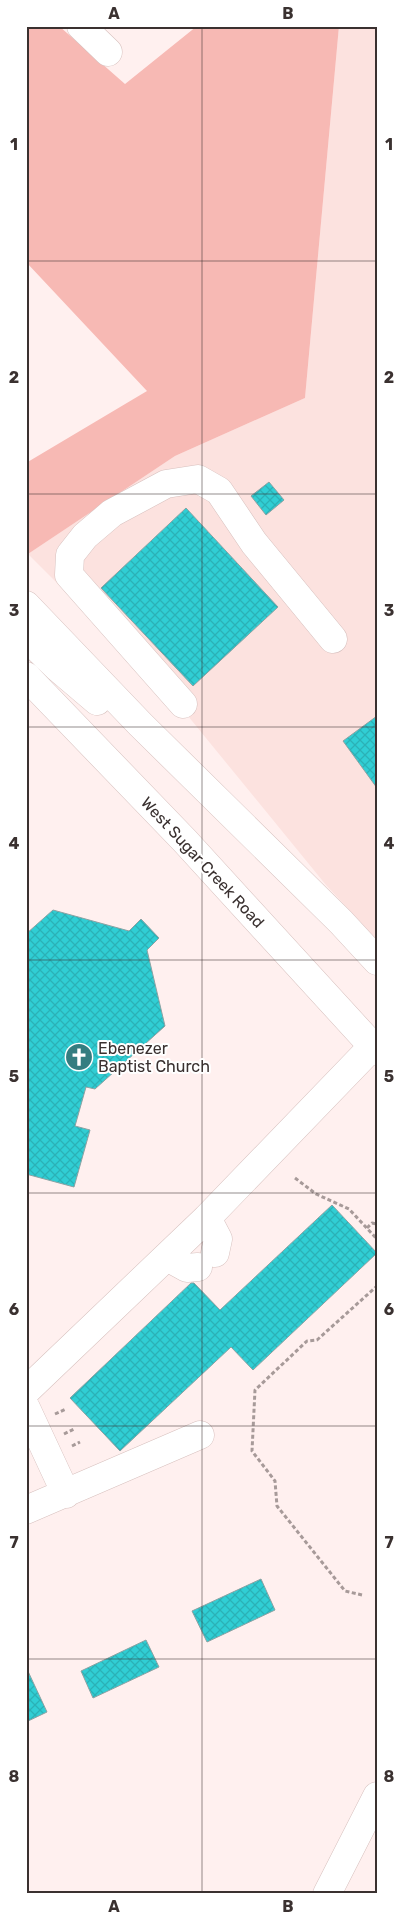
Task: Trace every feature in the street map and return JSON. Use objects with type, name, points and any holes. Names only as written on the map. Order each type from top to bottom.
[{"type":"main road","points":[[81,26],[108,52]]},
{"type":"main road","points":[[182,704],[69,575],[70,555],[85,536],[112,513],[166,484],[198,479],[219,491],[254,543],[334,639]]},
{"type":"main road","points":[[26,605],[140,724],[341,922],[377,961]]},
{"type":"main road","points":[[26,637],[57,667],[100,703],[140,724]]},
{"type":"main road","name":"West Sugar Creek Road","points":[[26,676],[185,841],[375,1048]]},
{"type":"main road","points":[[26,1391],[207,1218],[375,1048]]},
{"type":"main road","points":[[167,1257],[187,1268],[207,1260],[218,1239],[207,1218]]},
{"type":"main road","points":[[26,1408],[66,1494]]},
{"type":"main road","points":[[26,1510],[200,1435]]},
{"type":"main road","points":[[327,1894],[377,1796]]},
{"type":"path","points":[[295,1178],[316,1194],[344,1206],[377,1238]]},
{"type":"path","points":[[367,1228],[372,1222],[377,1224]]},
{"type":"path","points":[[362,1596],[345,1591],[278,1506],[275,1482],[252,1451],[252,1442],[255,1390],[307,1341],[317,1340],[377,1286]]},
{"type":"shaded area","points":[[26,26],[59,26],[125,84],[197,26],[339,26],[305,398],[175,456],[28,554],[26,552],[26,463],[147,391],[26,262]]},
{"type":"shaded area","points":[[339,26],[377,26],[377,940],[326,885],[179,705],[28,554],[175,456],[305,398]]},
{"type":"building","points":[[269,482],[284,500],[266,515],[251,496]]},
{"type":"building","points":[[186,508],[278,607],[193,686],[101,588]]},
{"type":"building","points":[[377,716],[377,788],[343,741]]},
{"type":"building","name":"Ebenezer Baptist Church","points":[[53,910],[129,931],[141,919],[159,938],[147,950],[165,1026],[95,1089],[86,1087],[75,1126],[90,1130],[74,1187],[26,1174],[26,934]]},
{"type":"building","points":[[332,1205],[377,1253],[253,1370],[231,1347],[120,1451],[70,1398],[191,1283],[194,1283],[220,1310]]},
{"type":"building","points":[[261,1579],[275,1610],[207,1642],[192,1611]]},
{"type":"building","points":[[146,1640],[159,1667],[93,1698],[81,1671]]},
{"type":"building","points":[[26,1667],[47,1712],[26,1722]]},
{"type":"place","name":"Ebenezer Baptist Church","points":[[79,1057]]}]
